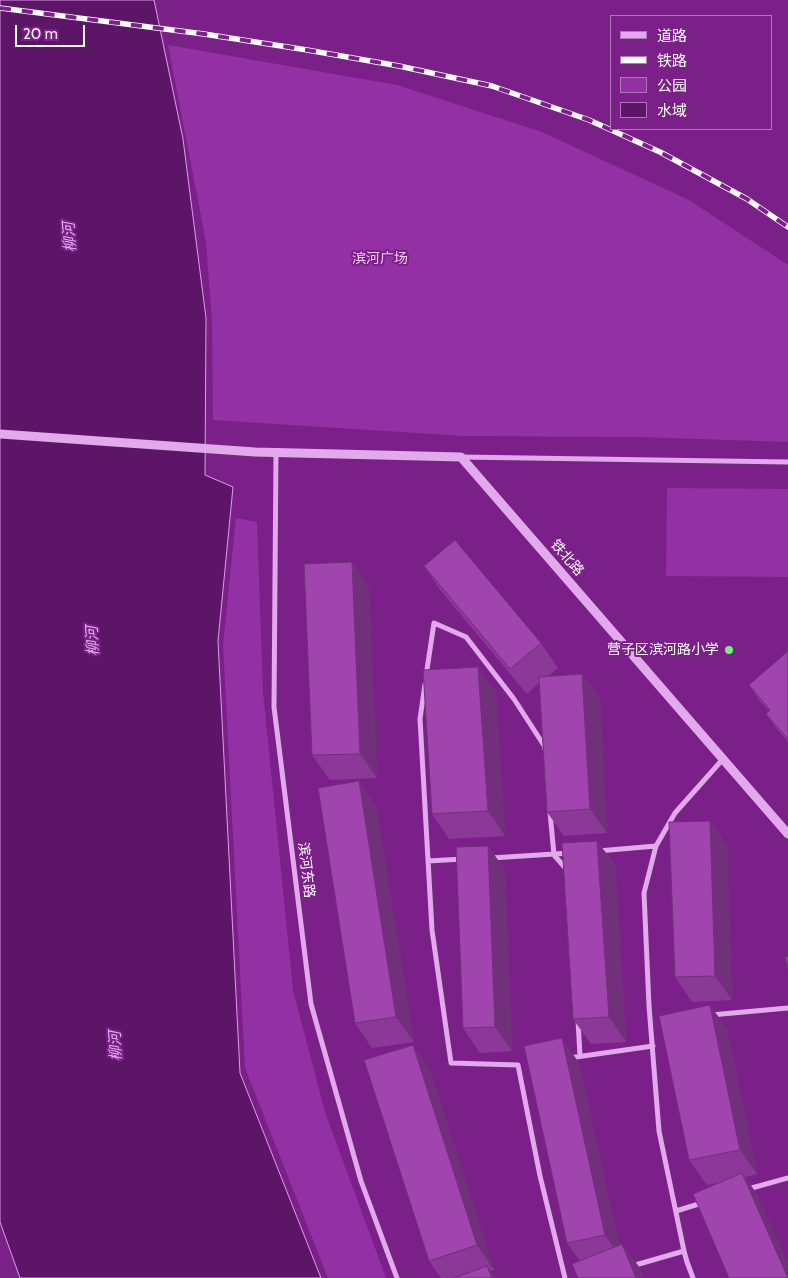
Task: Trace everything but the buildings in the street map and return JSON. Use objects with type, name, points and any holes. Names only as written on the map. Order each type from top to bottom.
[{"type":"street","points":[[0,434],[254,452],[788,462]]},
{"type":"street","name":"滨河东路","points":[[276,452],[274,707],[311,1004],[361,1181],[397,1278]]},
{"type":"street","name":"铁北路","points":[[461,457],[788,834]]},
{"type":"street","points":[[527,1064],[451,1063],[432,930],[420,718],[434,622],[466,637],[514,699],[545,747],[546,756]]},
{"type":"street","points":[[693,1278],[684,1251],[659,1131],[650,1019],[644,893],[656,846],[675,813],[723,759]]},
{"type":"street","points":[[550,806],[554,855],[571,874]]},
{"type":"street","points":[[591,852],[656,846]]},
{"type":"street","points":[[486,858],[573,853]]},
{"type":"street","points":[[428,861],[467,859]]},
{"type":"street","points":[[709,1015],[788,1008]]},
{"type":"street","points":[[578,1018],[580,1056]]},
{"type":"street","points":[[650,1019],[660,1018]]},
{"type":"street","points":[[563,1059],[652,1046]]},
{"type":"street","points":[[518,1065],[540,1176],[565,1278]]},
{"type":"street","points":[[741,1192],[788,1178]]},
{"type":"street","points":[[676,1210],[704,1202]]},
{"type":"street","points":[[627,1267],[684,1251]]},
{"type":"green space","name":"滨河广场","points":[[168,45],[397,85],[542,132],[689,200],[788,265],[788,442],[640,437],[463,436],[213,420],[212,321],[206,242]]},
{"type":"green space","points":[[667,488],[788,489],[788,577],[666,576]]},
{"type":"green space","points":[[236,518],[257,522],[263,692],[293,990],[325,1112],[386,1278],[328,1278],[245,1068],[223,644]]},
{"type":"water","name":"柳河","points":[[0,0],[154,0],[183,139],[206,318],[205,475],[233,487],[218,641],[240,1073],[321,1278],[20,1278],[0,1222]]},
{"type":"railway","points":[[0,8],[204,34],[399,66],[492,86],[589,120],[610,129]]},
{"type":"railway","points":[[611,130],[660,152],[747,199],[788,227]]},
{"type":"place","name":"营子区滨河路小学","points":[[729,650]]}]
